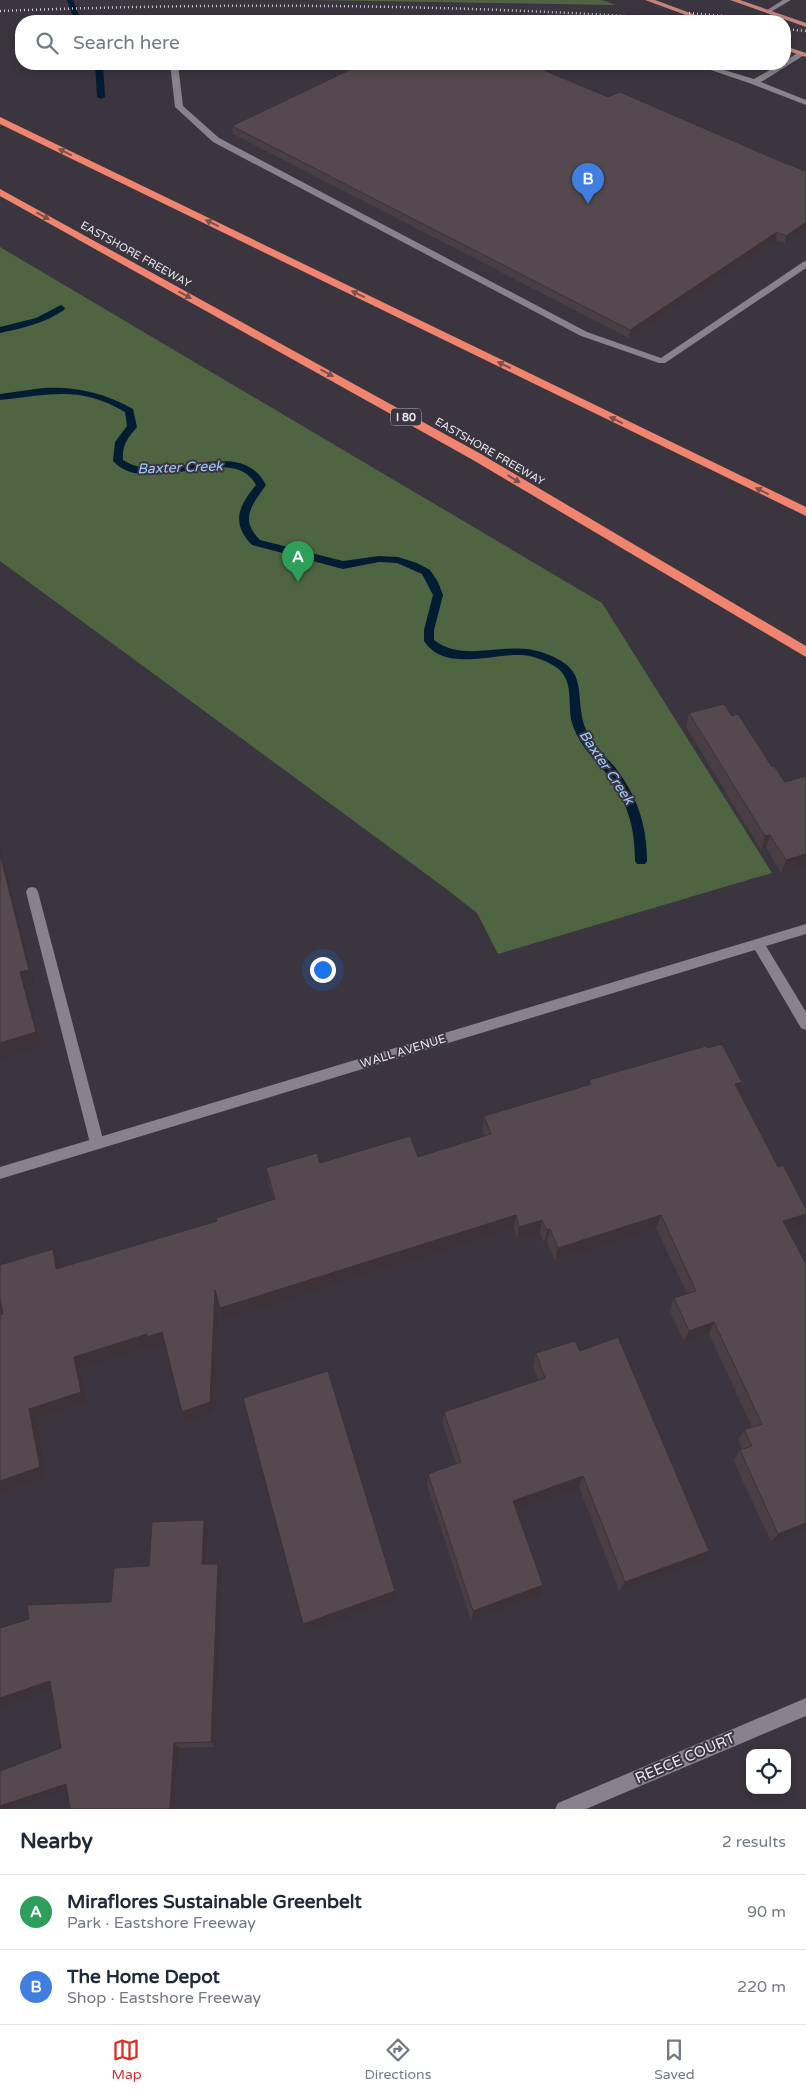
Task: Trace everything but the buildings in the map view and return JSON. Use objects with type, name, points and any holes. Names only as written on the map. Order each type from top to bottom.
[{"type":"highway","points":[[0,120],[806,512]]},
{"type":"highway","name":"EASTSHORE FREEWAY","points":[[0,192],[477,457],[806,652]]},
{"type":"main road","points":[[648,0],[691,15]]},
{"type":"main road","points":[[733,0],[776,15]]},
{"type":"main road","points":[[791,20],[806,25]]},
{"type":"main road","points":[[791,50],[804,55]]},
{"type":"street","points":[[767,12],[788,0]]},
{"type":"street","points":[[791,62],[804,55]]},
{"type":"street","points":[[175,70],[179,107],[216,140],[584,334],[662,360],[806,264]]},
{"type":"street","points":[[716,70],[754,82],[806,103]]},
{"type":"street","points":[[754,82],[776,70]]},
{"type":"street","points":[[32,892],[97,1143]]},
{"type":"street","name":"WALL AVENUE","points":[[0,1173],[806,929]]},
{"type":"street","points":[[758,944],[806,1024]]},
{"type":"street","name":"REECE COURT","points":[[564,1809],[806,1707]]},
{"type":"green space","points":[[305,0],[602,0],[616,5]]},
{"type":"green space","points":[[0,247],[602,603],[772,873],[498,954],[477,913],[0,561]]},
{"type":"waterway","name":"Baxter Creek","points":[[70,0],[76,15]]},
{"type":"waterway","name":"Baxter Creek","points":[[99,70],[101,97]]},
{"type":"waterway","name":"Baxter Creek","points":[[0,330],[40,320],[61,308]]},
{"type":"waterway","name":"Baxter Creek","points":[[0,397],[54,390],[88,394],[120,405],[130,411],[132,427],[122,438],[118,450],[118,461],[128,468],[160,471],[226,464],[252,472],[261,485],[250,499],[244,514],[244,521],[245,529],[256,543],[343,565],[379,559],[398,560],[413,565],[426,572],[433,582],[438,595],[429,630],[429,641],[438,648],[459,655],[525,651],[542,656],[561,665],[569,673],[573,682],[576,713],[582,734],[591,748],[618,780],[631,802],[638,824],[641,861]]},
{"type":"railway","points":[[0,11],[175,6],[350,6],[613,15]]},
{"type":"railway","points":[[689,13],[712,15]]},
{"type":"railway","points":[[791,30],[806,31]]},
{"type":"place","name":"The Home Depot","points":[[588,204]]},
{"type":"place","name":"Miraflores Sustainable Greenbelt","points":[[298,582]]}]
